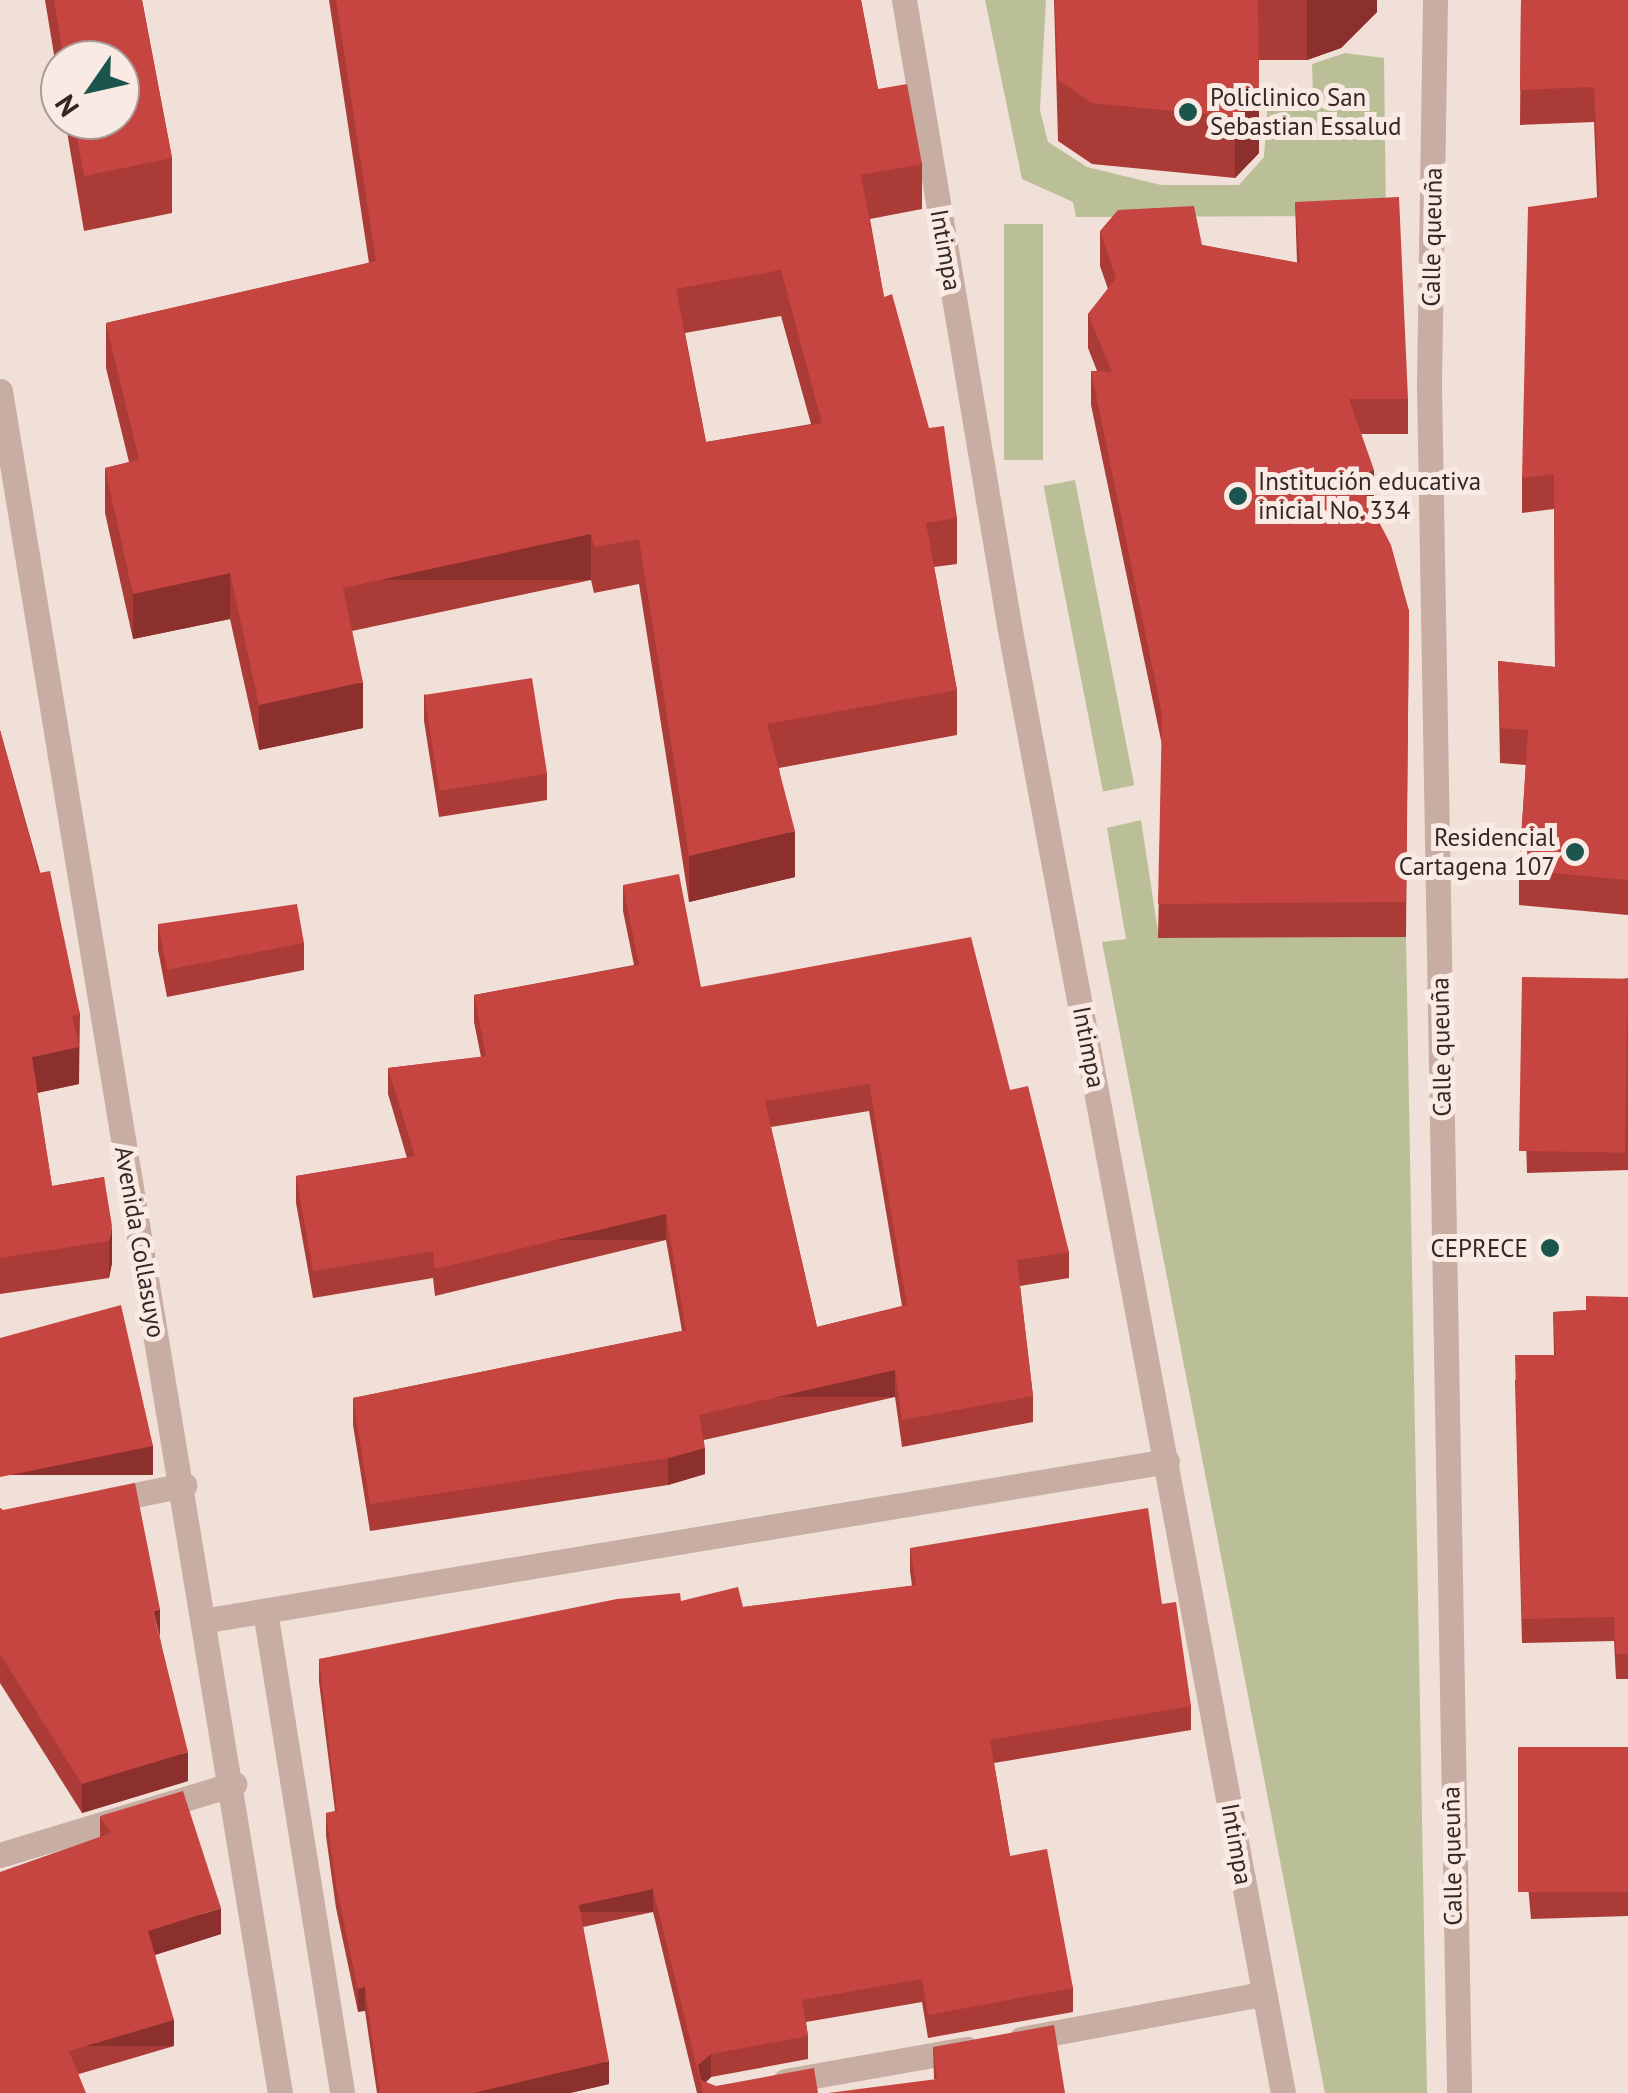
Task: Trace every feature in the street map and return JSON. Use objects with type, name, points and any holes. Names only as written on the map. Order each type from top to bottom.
[{"type":"street","name":"Intimpa","points":[[904,0],[1013,644],[1283,2093]]},
{"type":"street","name":"Calle queuña","points":[[1435,0],[1430,386],[1460,2093]]},
{"type":"street","name":"Avenida Collasuyo","points":[[0,390],[208,1620],[280,2093]]},
{"type":"street","points":[[208,1620],[1168,1461]]},
{"type":"street","points":[[74,1508],[184,1485]]},
{"type":"street","points":[[264,1610],[342,2093]]},
{"type":"street","points":[[0,1855],[234,1784]]},
{"type":"street","points":[[750,2087],[823,2084],[1262,1994]]},
{"type":"green space","points":[[985,0],[1046,0],[1040,110],[1048,142],[1087,167],[1161,185],[1239,185],[1264,157],[1268,99],[1313,95],[1312,64],[1345,53],[1384,58],[1386,216],[1076,217],[1073,202],[1022,179]]},
{"type":"green space","points":[[1004,224],[1043,224],[1043,460],[1004,460]]},
{"type":"green space","points":[[1075,480],[1134,785],[1103,791],[1044,486]]},
{"type":"green space","points":[[1141,820],[1159,938],[1406,937],[1427,2093],[1325,2093],[1102,942],[1126,939],[1107,828]]},
{"type":"building","points":[[54,0],[142,0],[172,158],[84,176],[78,140],[140,140],[140,40],[61,40]]},
{"type":"building","points":[[336,0],[861,0],[878,89],[907,84],[922,164],[861,175],[884,297],[892,294],[929,428],[944,426],[957,518],[926,523],[957,690],[767,724],[795,831],[689,856],[639,539],[594,547],[591,534],[343,588],[363,682],[259,705],[230,573],[133,594],[105,468],[139,460],[106,323],[376,261]],"holes":[[[781,270],[822,423],[706,442],[676,289]]]},
{"type":"building","points":[[1055,0],[1258,0],[1259,92],[1235,117],[1092,103],[1058,80]]},
{"type":"building","points":[[1521,0],[1628,0],[1628,880],[1519,870],[1528,730],[1500,728],[1498,661],[1555,667],[1554,474],[1522,478],[1528,207],[1599,197],[1594,87],[1520,90]]},
{"type":"building","points":[[1399,197],[1408,399],[1349,399],[1374,470],[1355,476],[1391,545],[1409,611],[1406,902],[1158,904],[1162,714],[1091,371],[1112,372],[1088,314],[1116,278],[1100,231],[1118,210],[1194,206],[1202,245],[1300,263],[1295,202]]},
{"type":"building","points":[[532,678],[547,774],[440,791],[424,695]]},
{"type":"building","points":[[0,730],[39,873],[50,871],[80,1014],[72,1016],[79,1047],[32,1057],[52,1186],[104,1177],[112,1226],[109,1241],[0,1258]]},
{"type":"building","points":[[679,874],[701,987],[971,937],[1010,1090],[1028,1086],[1069,1252],[1017,1260],[1033,1396],[902,1420],[895,1370],[699,1415],[705,1448],[668,1458],[370,1504],[353,1398],[686,1330],[666,1214],[435,1269],[433,1251],[313,1271],[296,1176],[415,1156],[388,1068],[486,1056],[474,995],[639,965],[623,885]],"holes":[[[869,1084],[907,1305],[817,1327],[765,1101]]]},
{"type":"building","points":[[297,904],[304,943],[167,970],[158,924]]},
{"type":"building","points":[[1522,977],[1628,979],[1625,1153],[1519,1151]]},
{"type":"building","points":[[1586,1296],[1628,1297],[1628,1654],[1616,1654],[1614,1617],[1522,1619],[1515,1355],[1556,1355],[1553,1312],[1586,1310]]},
{"type":"building","points":[[121,1305],[153,1446],[0,1477],[0,1338]]},
{"type":"building","points":[[135,1483],[160,1609],[153,1611],[188,1752],[82,1784],[0,1654],[0,1508]]},
{"type":"building","points":[[1148,1508],[1162,1604],[1176,1602],[1191,1706],[990,1740],[1010,1856],[1047,1849],[1073,1988],[928,2015],[922,1979],[802,2000],[808,2036],[711,2054],[698,2065],[701,2080],[716,2086],[814,2068],[818,2093],[703,2093],[653,1889],[579,1905],[609,2061],[473,2093],[380,2093],[365,1987],[358,1989],[336,1885],[326,1813],[337,1811],[319,1659],[617,1599],[680,1593],[681,1601],[738,1587],[743,1607],[916,1585],[910,1548]]},
{"type":"building","points":[[1518,1747],[1628,1747],[1628,1892],[1518,1892]]},
{"type":"building","points":[[183,1791],[221,1908],[148,1931],[174,2020],[69,2051],[86,2093],[0,2093],[0,1872],[111,1833],[100,1816]]},
{"type":"building","points":[[1054,2025],[1065,2093],[828,2093],[937,2079],[933,2047]]},
{"type":"place","name":"Policlinico San Sebastian Essalud","points":[[1188,112]]},
{"type":"place","name":"Institución educativa inicial No. 334","points":[[1238,496]]},
{"type":"place","name":"Residencial Cartagena 107","points":[[1575,852]]},
{"type":"place","name":"CEPRECE","points":[[1550,1248]]}]
